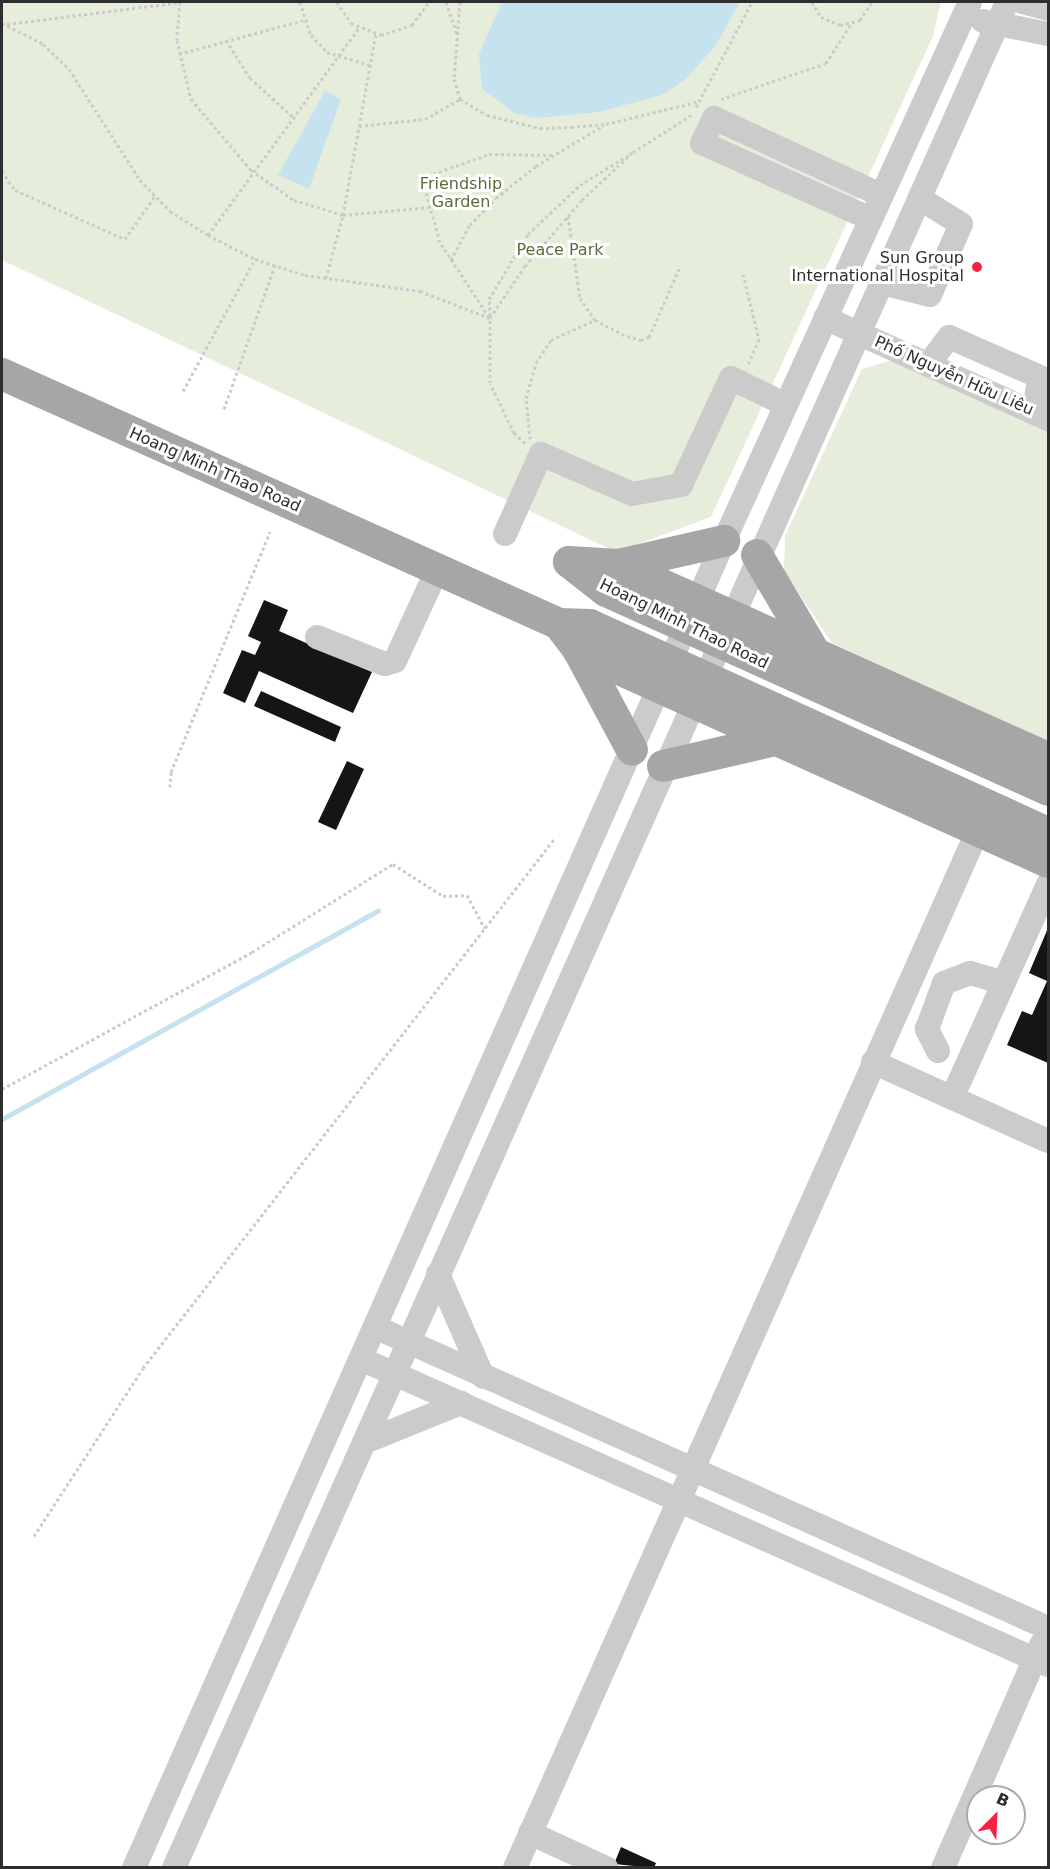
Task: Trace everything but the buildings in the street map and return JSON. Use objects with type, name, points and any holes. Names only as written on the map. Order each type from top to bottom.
[{"type":"main road","name":"Hoang Minh Thao Road","points":[[2,374],[559,624],[785,730],[978,830],[1048,862]]},
{"type":"main road","points":[[632,750],[585,638],[612,578],[724,541]]},
{"type":"main road","points":[[757,555],[810,668]]},
{"type":"main road","name":"Hoang Minh Thao Road","points":[[569,562],[612,578],[810,668],[1048,790]]},
{"type":"main road","name":"Hoang Minh Thao Road","points":[[810,668],[1048,758]]},
{"type":"main road","points":[[663,766],[785,730]]},
{"type":"main road","name":"Hoang Minh Thao Road","points":[[785,730],[1048,833]]},
{"type":"street","points":[[174,1868],[365,1442],[697,689],[1007,2]]},
{"type":"street","points":[[1022,2],[1048,9]]},
{"type":"street","points":[[134,1868],[965,5],[995,27],[1048,34]]},
{"type":"street","points":[[871,219],[702,143],[714,118],[881,195]]},
{"type":"street","points":[[882,283],[930,295],[961,224],[919,198]]},
{"type":"street","name":"Phố Nguyễn Hữu Liêu","points":[[825,318],[1041,416]]},
{"type":"street","points":[[928,365],[949,337],[1040,377],[1041,416]]},
{"type":"street","points":[[505,534],[541,454],[632,494],[681,485],[731,378],[786,405]]},
{"type":"street","points":[[317,637],[385,664],[395,661],[437,570]]},
{"type":"street","points":[[515,1868],[978,830]]},
{"type":"street","points":[[952,1098],[1046,896]]},
{"type":"street","points":[[938,1052],[930,1041],[928,1018],[949,977],[970,973],[1004,983]]},
{"type":"street","points":[[873,1062],[1048,1141]]},
{"type":"street","points":[[438,1274],[483,1377]]},
{"type":"street","points":[[375,1327],[1048,1627],[1042,1662],[943,1868]]},
{"type":"street","points":[[361,1359],[1042,1662]]},
{"type":"street","points":[[365,1442],[461,1404]]},
{"type":"street","points":[[530,1833],[606,1868]]},
{"type":"path","points":[[3,23],[180,2],[179,54],[191,99],[251,170],[294,200],[343,215],[430,207]]},
{"type":"path","points":[[300,2],[304,20],[311,35],[336,58],[370,65]]},
{"type":"path","points":[[337,2],[359,28],[376,34],[398,33],[412,25],[429,2]]},
{"type":"path","points":[[446,2],[457,34]]},
{"type":"path","points":[[460,2],[454,79],[460,99],[487,115],[540,128],[606,124],[699,101],[722,99],[826,63],[851,24],[867,12],[872,2]]},
{"type":"path","points":[[596,320],[551,340],[536,363],[526,398],[532,450],[514,433],[490,383],[489,299],[520,244],[561,200],[633,152],[690,118],[752,2]]},
{"type":"path","points":[[812,2],[830,23],[851,24]]},
{"type":"path","points":[[179,54],[304,20]]},
{"type":"path","points":[[3,23],[43,44],[69,69],[115,144],[155,195],[208,235],[255,259],[275,265],[327,278],[420,291],[490,318]]},
{"type":"path","points":[[208,235],[251,170],[359,28]]},
{"type":"path","points":[[327,278],[343,215],[376,34]]},
{"type":"path","points":[[226,40],[250,78],[292,116]]},
{"type":"path","points":[[358,126],[425,120],[460,99]]},
{"type":"path","points":[[451,260],[482,211],[555,155],[606,124]]},
{"type":"path","points":[[490,318],[451,260],[430,207],[422,178],[445,167],[503,152],[555,155]]},
{"type":"path","points":[[490,318],[533,255],[568,216],[633,152]]},
{"type":"path","points":[[2,171],[15,190],[124,239],[155,195]]},
{"type":"path","points":[[568,216],[574,277],[580,298],[596,320],[634,338],[649,337],[680,267]]},
{"type":"path","points":[[520,244],[533,255]]},
{"type":"path","points":[[183,391],[255,259]]},
{"type":"path","points":[[224,409],[275,265]]},
{"type":"path","points":[[740,383],[759,339],[743,274]]},
{"type":"path","points":[[170,787],[171,772],[270,532]]},
{"type":"path","points":[[34,1536],[143,1368],[555,838]]},
{"type":"path","points":[[2,1089],[252,952],[393,864],[443,896],[467,895],[485,929]]},
{"type":"green space","name":"Peace Park","points":[[2,2],[941,2],[933,36],[711,517],[616,552],[2,260]]},
{"type":"green space","points":[[896,359],[1048,426],[1048,741],[832,643],[784,571],[785,536],[862,369]]},
{"type":"water","points":[[502,2],[740,2],[716,45],[686,79],[662,95],[599,112],[538,118],[514,113],[482,89],[479,54]]},
{"type":"water","points":[[325,91],[341,99],[309,189],[278,175]]},
{"type":"waterway","points":[[2,1119],[378,911]]},
{"type":"place","name":"Sun Group International Hospital","points":[[977,267]]},
{"type":"park label","name":"Friendship Garden","points":[[461,193]]}]
